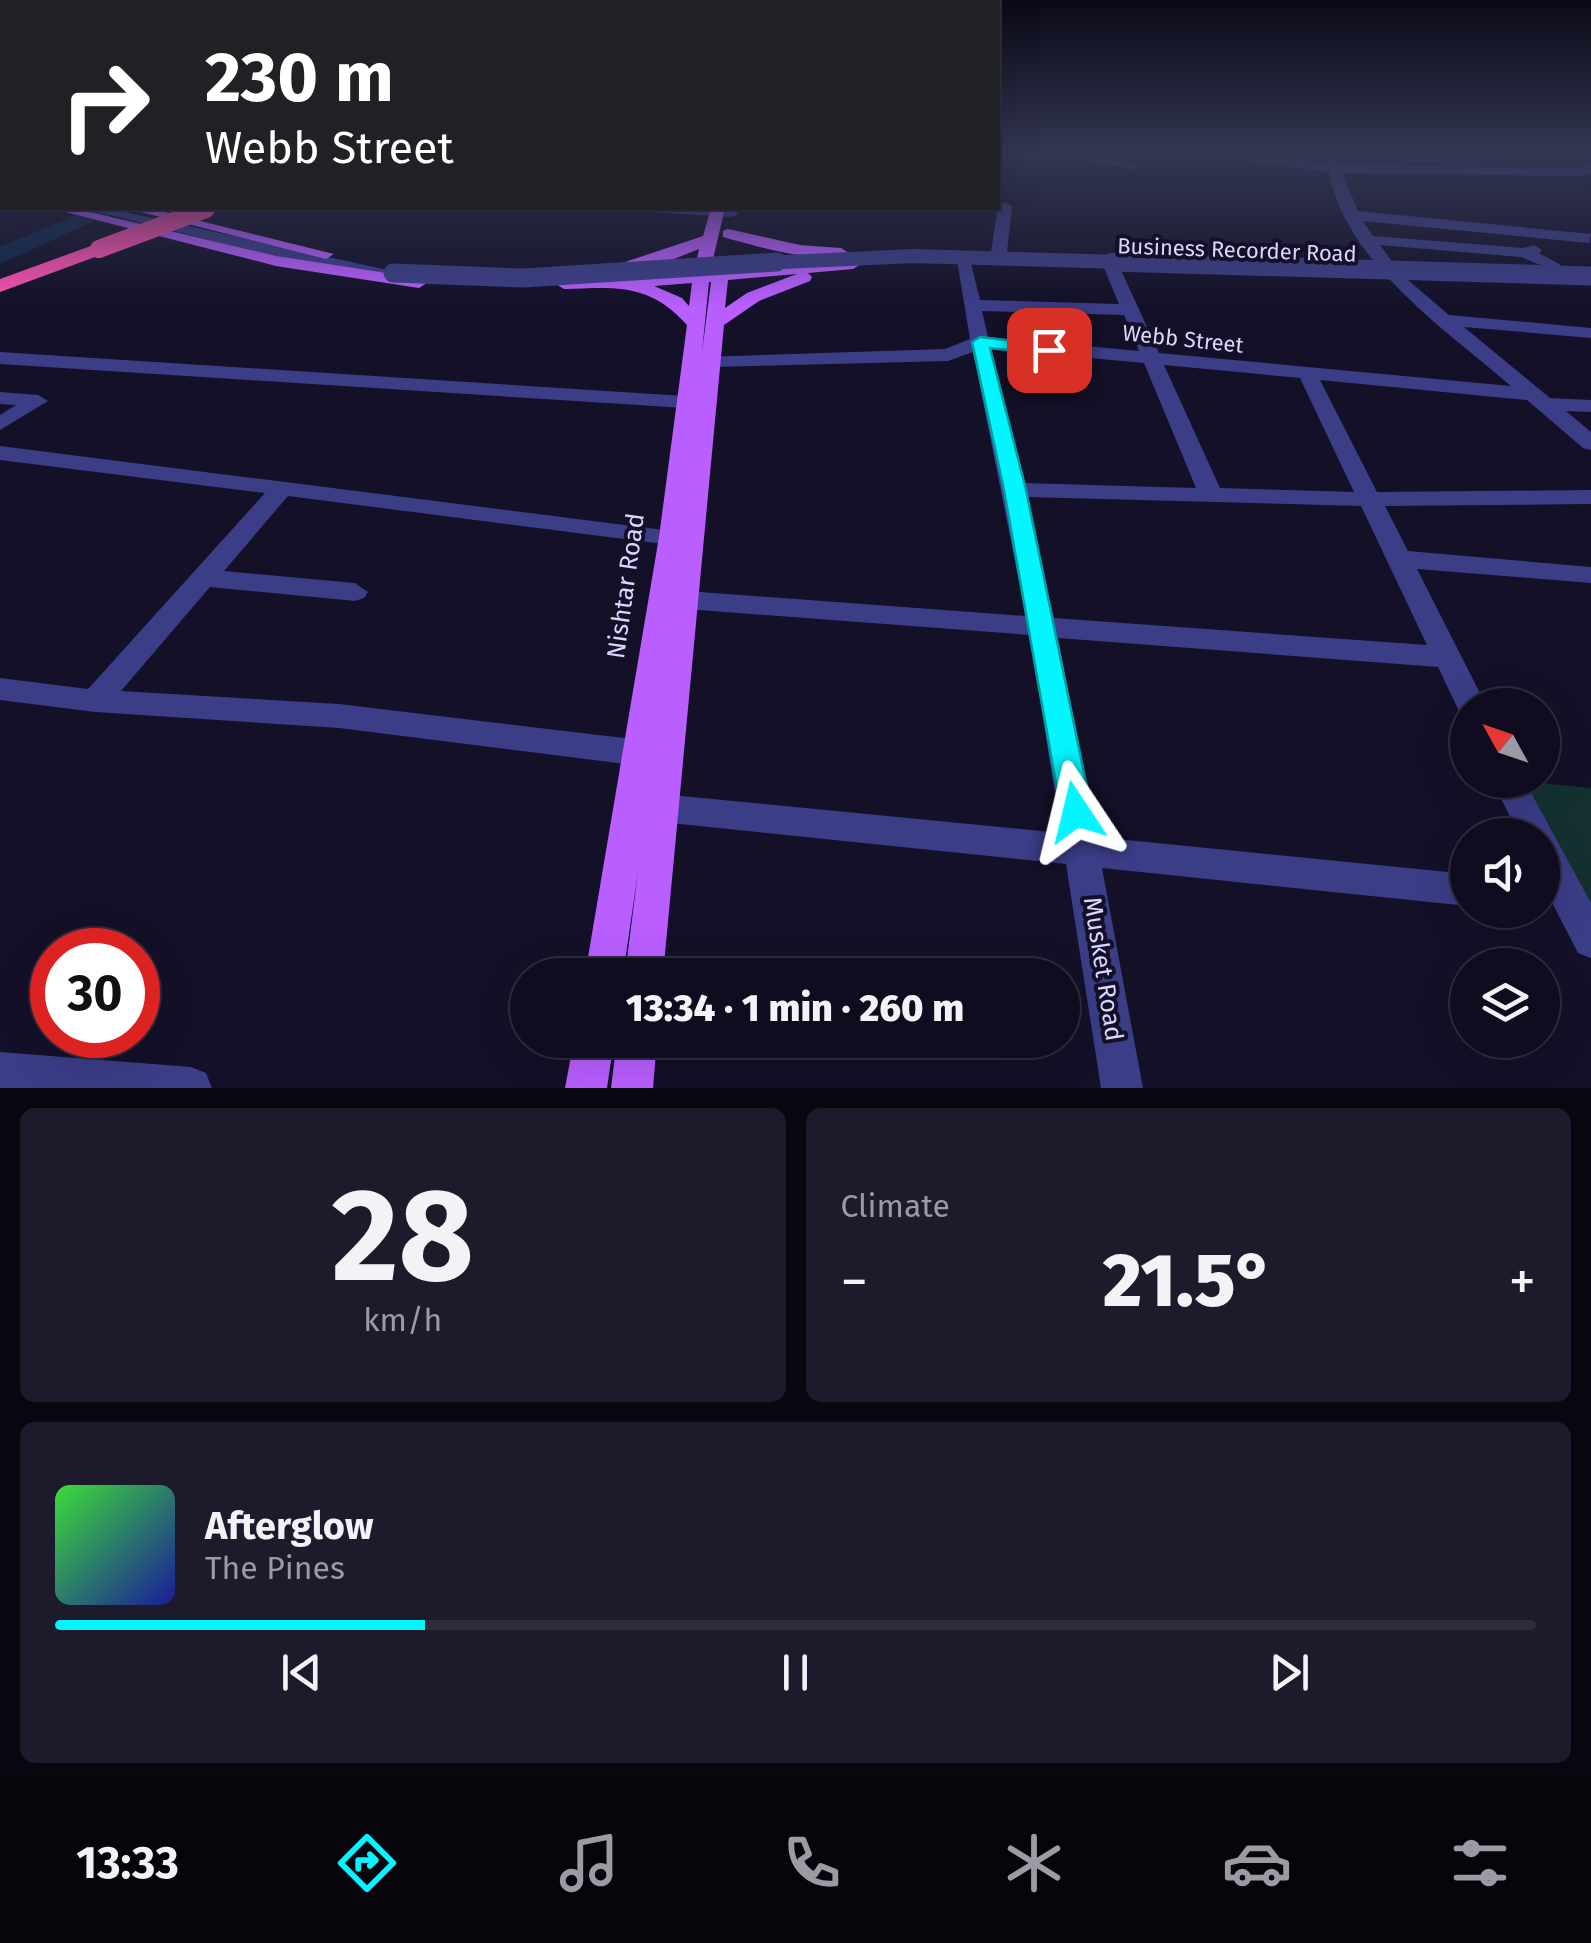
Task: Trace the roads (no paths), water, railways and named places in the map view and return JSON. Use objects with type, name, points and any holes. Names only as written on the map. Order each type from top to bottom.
[{"type":"highway","points":[[0,286],[205,215]]},
{"type":"main road","name":"Business Recorder Road","points":[[66,210],[290,264],[402,282],[625,282],[718,240]]},
{"type":"main road","name":"Business Recorder Road","points":[[153,210],[205,215],[344,258],[426,269],[576,271],[718,240],[841,259],[1112,268],[1591,272]]},
{"type":"main road","points":[[576,271],[663,258],[718,240],[841,259]]},
{"type":"main road","name":"Nishtar Road","points":[[607,958],[672,537],[685,402],[706,324],[718,240]]},
{"type":"main road","name":"Business Recorder Road","points":[[841,259],[999,252],[1591,283]]},
{"type":"main road","points":[[625,282],[676,302],[706,324],[753,298],[841,259]]},
{"type":"main road","name":"Nishtar Road","points":[[646,958],[712,361],[706,324]]},
{"type":"main road","points":[[586,1088],[591,1058]]},
{"type":"main road","points":[[632,1088],[635,1058]]},
{"type":"street","points":[[1351,205],[1361,227],[1391,271],[1591,442]]},
{"type":"street","points":[[999,252],[1005,206]]},
{"type":"street","points":[[99,210],[321,262],[446,278],[597,278],[887,256],[1591,272]]},
{"type":"street","points":[[655,210],[718,240]]},
{"type":"street","points":[[1361,227],[1446,235],[1530,252],[1590,246]]},
{"type":"street","points":[[1361,227],[1446,235],[1508,233],[1553,265]]},
{"type":"street","points":[[1508,233],[1506,230],[1590,246]]},
{"type":"street","name":"Musket Road","points":[[963,262],[1042,629],[1122,1088]]},
{"type":"street","points":[[1112,268],[1212,496]]},
{"type":"street","points":[[972,305],[1128,310]]},
{"type":"street","points":[[1448,320],[1591,333]]},
{"type":"street","name":"Webb Street","points":[[712,361],[948,354],[980,342],[1591,406]]},
{"type":"street","points":[[0,358],[685,402]]},
{"type":"street","points":[[1309,377],[1462,688]]},
{"type":"street","points":[[0,398],[38,401],[0,424]]},
{"type":"street","points":[[0,453],[672,537]]},
{"type":"street","points":[[95,701],[281,490]]},
{"type":"street","points":[[1015,490],[1370,498],[1591,497]]},
{"type":"street","points":[[1400,560],[1591,575]]},
{"type":"street","points":[[203,578],[354,592]]},
{"type":"street","points":[[686,600],[1447,657]]},
{"type":"street","points":[[0,689],[95,701],[339,716],[641,753]]},
{"type":"street","points":[[662,808],[1450,888]]},
{"type":"street","points":[[1560,905],[1591,940]]},
{"type":"street","points":[[0,1072],[190,1088]]},
{"type":"waterway","points":[[0,256],[108,210]]}]
